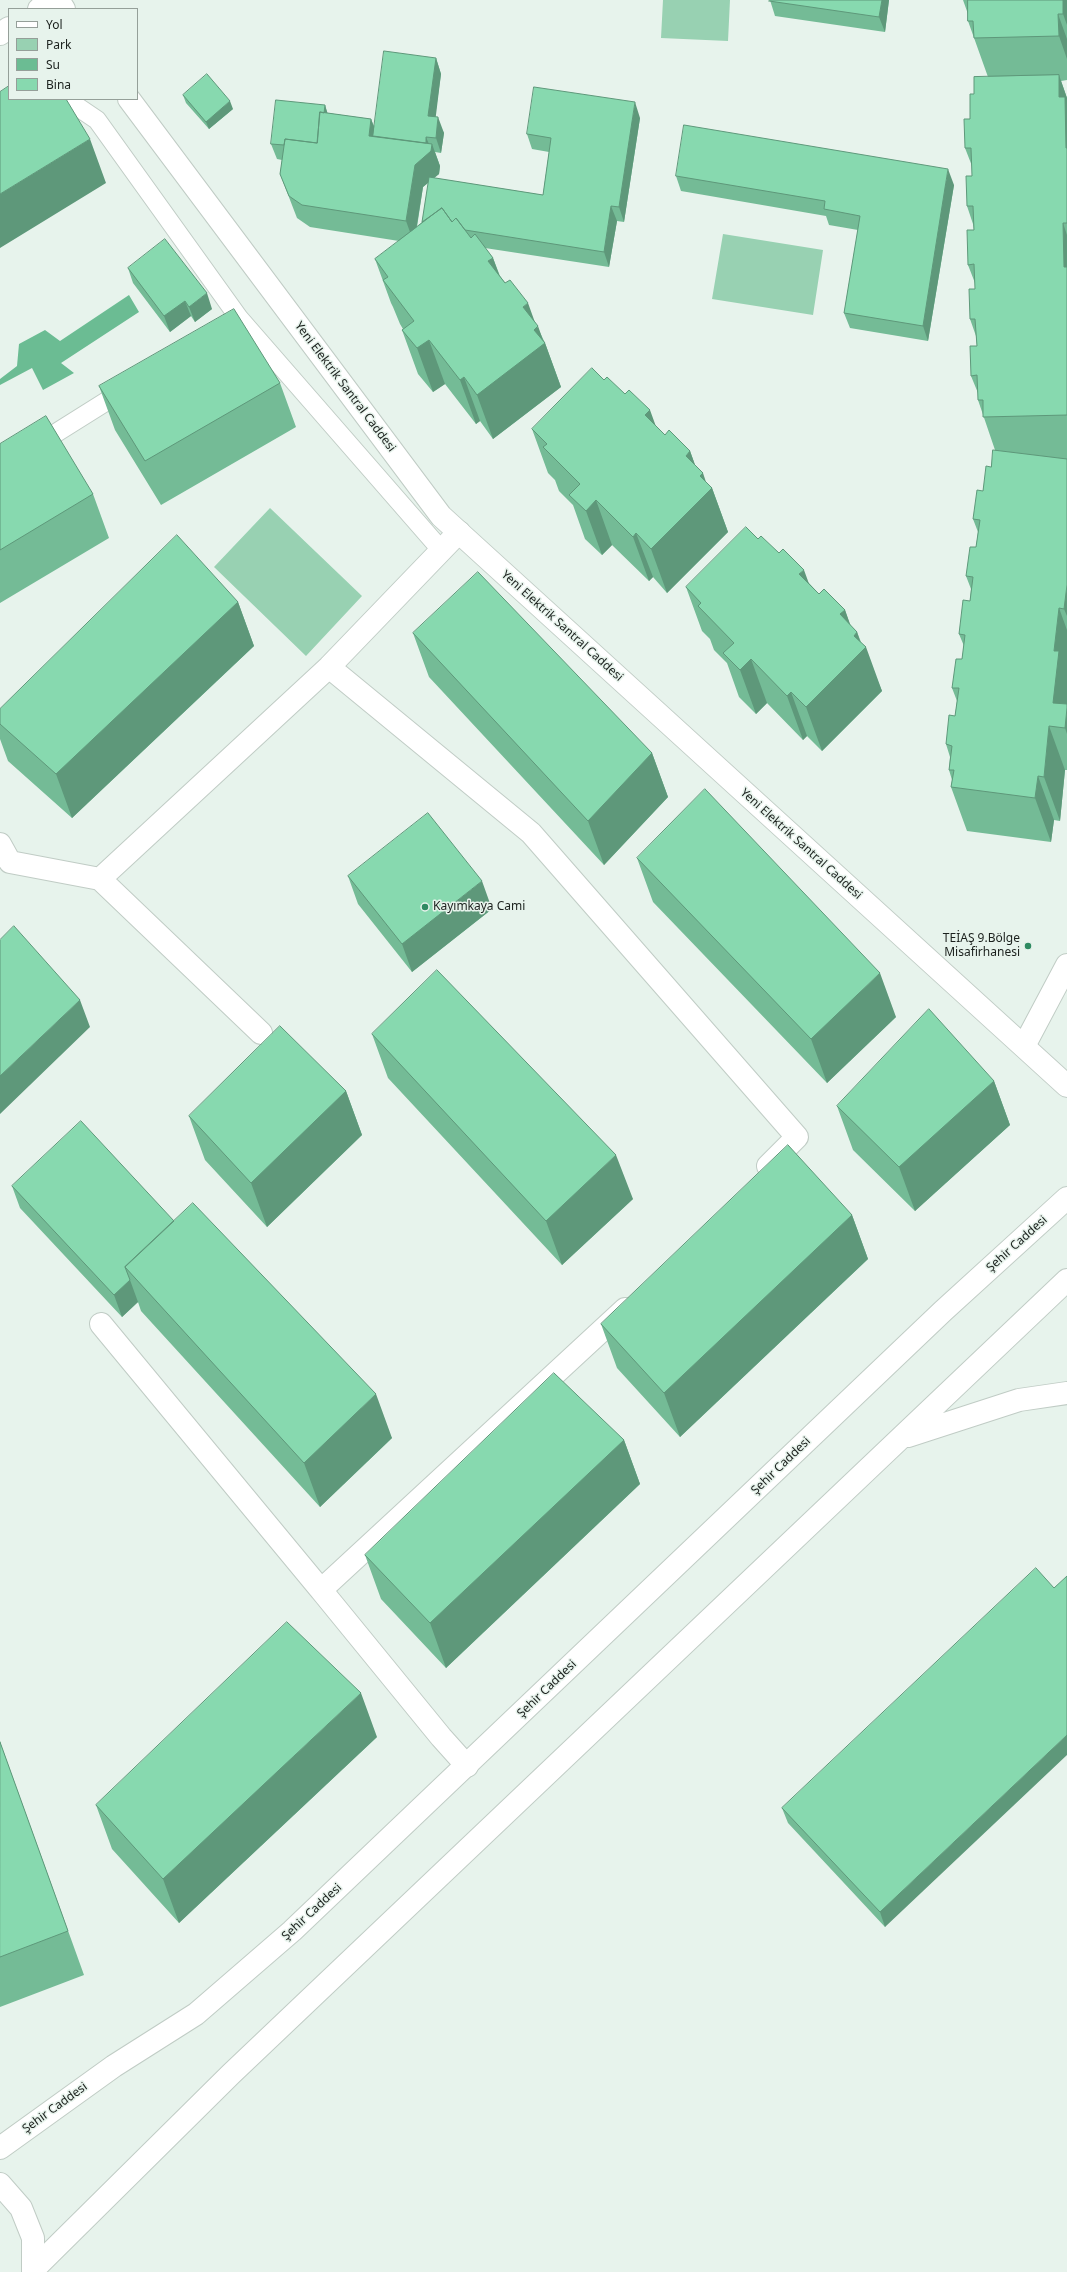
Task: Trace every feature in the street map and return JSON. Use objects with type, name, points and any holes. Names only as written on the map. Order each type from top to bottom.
[{"type":"street","points":[[41,8],[53,0]]},
{"type":"street","name":"Yeni Elektrik Santral Caddesi","points":[[130,100],[441,516],[1067,1086]]},
{"type":"street","points":[[100,879],[329,667],[459,532]]},
{"type":"street","points":[[329,667],[531,833],[797,1137],[752,1182]]},
{"type":"street","points":[[3,859],[100,879],[261,1033]]},
{"type":"street","points":[[1024,1046],[1067,965]]},
{"type":"street","name":"Şehir Caddesi","points":[[0,2148],[114,2066],[196,2014],[292,1931],[467,1766],[943,1311],[1067,1198]]},
{"type":"street","points":[[34,2271],[236,2069],[863,1472],[901,1439],[1067,1280]]},
{"type":"street","points":[[321,1590],[640,1293]]},
{"type":"street","points":[[101,1324],[441,1737],[467,1766]]},
{"type":"street","points":[[901,1439],[1018,1400],[1067,1393]]},
{"type":"street","points":[[0,2184],[21,2208],[33,2238],[34,2271]]},
{"type":"lane","points":[[68,100],[98,120],[232,322],[442,551]]},
{"type":"lane","points":[[0,468],[139,380]]},
{"type":"green space","points":[[663,0],[730,0],[728,41],[661,38]]},
{"type":"green space","points":[[723,234],[823,250],[813,315],[712,299]]},
{"type":"green space","points":[[270,508],[362,596],[306,656],[214,567]]},
{"type":"water","points":[[129,295],[139,312],[61,363],[74,373],[43,390],[32,368],[0,385],[0,379],[17,366],[19,344],[45,330],[60,341]]},
{"type":"building","points":[[882,0],[879,17],[769,1]]},
{"type":"building","points":[[968,0],[1063,0],[1063,14],[1058,14],[1059,36],[974,38],[973,21],[968,21]]},
{"type":"building","points":[[384,51],[436,58],[428,116],[438,117],[436,138],[426,137],[426,143],[373,136]]},
{"type":"building","points":[[207,74],[230,101],[206,122],[183,95]]},
{"type":"building","points":[[1059,75],[1059,97],[1065,97],[1067,148],[1067,223],[1063,223],[1064,267],[1067,267],[1067,415],[983,417],[983,400],[978,400],[977,375],[971,376],[970,346],[977,346],[975,319],[970,319],[969,289],[975,289],[974,264],[968,265],[967,230],[974,230],[973,206],[967,206],[966,176],[972,176],[971,148],[965,148],[964,119],[970,119],[970,94],[974,94],[974,77]]},
{"type":"building","points":[[8,87],[8,100],[67,100],[90,139],[0,194],[0,92]]},
{"type":"building","points":[[534,87],[635,102],[619,207],[611,206],[604,252],[465,230],[456,218],[452,222],[442,208],[422,222],[429,177],[543,195],[551,138],[527,134]]},
{"type":"building","points":[[276,100],[325,105],[324,113],[320,112],[317,143],[285,139],[284,145],[271,144]]},
{"type":"building","points":[[320,112],[371,119],[369,136],[432,144],[431,151],[415,165],[406,221],[302,205],[289,196],[280,174],[285,139],[317,143]]},
{"type":"building","points":[[684,125],[948,169],[923,326],[844,313],[860,216],[824,209],[825,201],[676,176]]},
{"type":"building","points":[[442,208],[452,222],[456,218],[471,238],[475,234],[493,258],[488,261],[505,283],[510,280],[528,303],[523,307],[538,326],[534,330],[545,343],[477,395],[464,377],[460,380],[429,340],[417,348],[402,330],[414,321],[383,280],[388,277],[375,259]]},
{"type":"building","points":[[165,239],[207,293],[189,307],[185,301],[164,316],[128,268]]},
{"type":"building","points":[[234,309],[280,383],[145,461],[99,386]]},
{"type":"building","points":[[592,368],[604,380],[607,377],[625,394],[629,390],[650,410],[645,415],[665,435],[669,430],[690,451],[686,456],[703,473],[700,476],[712,488],[651,549],[636,533],[633,537],[596,500],[586,511],[569,495],[580,484],[543,447],[547,444],[532,429]]},
{"type":"building","points":[[46,416],[93,494],[0,550],[0,444]]},
{"type":"building","points":[[993,450],[1067,459],[1067,585],[1064,609],[1059,608],[1054,651],[1059,651],[1053,703],[1067,704],[1067,708],[1065,728],[1049,726],[1044,777],[1038,776],[1035,798],[951,787],[954,770],[949,770],[952,746],[946,744],[949,715],[955,716],[959,688],[952,688],[956,659],[962,659],[965,635],[959,634],[963,600],[970,601],[973,577],[966,576],[970,547],[976,547],[980,520],[973,519],[977,490],[983,491],[986,466],[991,467]]},
{"type":"building","points":[[746,527],[758,539],[761,536],[779,553],[783,549],[804,570],[799,574],[819,594],[824,589],[845,610],[840,614],[857,632],[854,636],[866,647],[806,707],[791,692],[787,696],[751,659],[740,670],[723,653],[734,643],[698,606],[701,603],[686,587]]},
{"type":"building","points":[[177,535],[238,602],[56,774],[0,724],[0,709]]},
{"type":"building","points":[[478,572],[652,753],[588,821],[413,633]]},
{"type":"building","points":[[705,789],[880,973],[811,1039],[637,858]]},
{"type":"building","name":"Kayımkaya Cami","points":[[428,813],[482,881],[402,944],[348,876]]},
{"type":"building","points":[[14,926],[80,1000],[0,1076],[0,940]]},
{"type":"building","points":[[437,970],[616,1155],[546,1221],[372,1034]]},
{"type":"building","points":[[929,1009],[994,1081],[899,1167],[837,1106]]},
{"type":"building","points":[[280,1026],[346,1091],[251,1183],[189,1116]]},
{"type":"building","points":[[81,1121],[174,1221],[125,1267],[130,1280],[114,1295],[12,1186]]},
{"type":"building","points":[[788,1145],[852,1215],[664,1393],[601,1324]]},
{"type":"building","points":[[193,1203],[376,1394],[304,1463],[125,1267]]},
{"type":"building","points":[[554,1373],[624,1440],[430,1623],[365,1555]]},
{"type":"building","points":[[1036,1568],[1054,1588],[1067,1576],[1067,1735],[880,1912],[782,1808]]},
{"type":"building","points":[[287,1622],[361,1693],[163,1879],[96,1805]]},
{"type":"building","points":[[0,1742],[68,1931],[0,1957]]},
{"type":"place","name":"Kayımkaya Cami","points":[[425,907]]},
{"type":"place","name":"TEİAŞ 9.Bölge Misafirhanesi","points":[[1028,946]]}]
